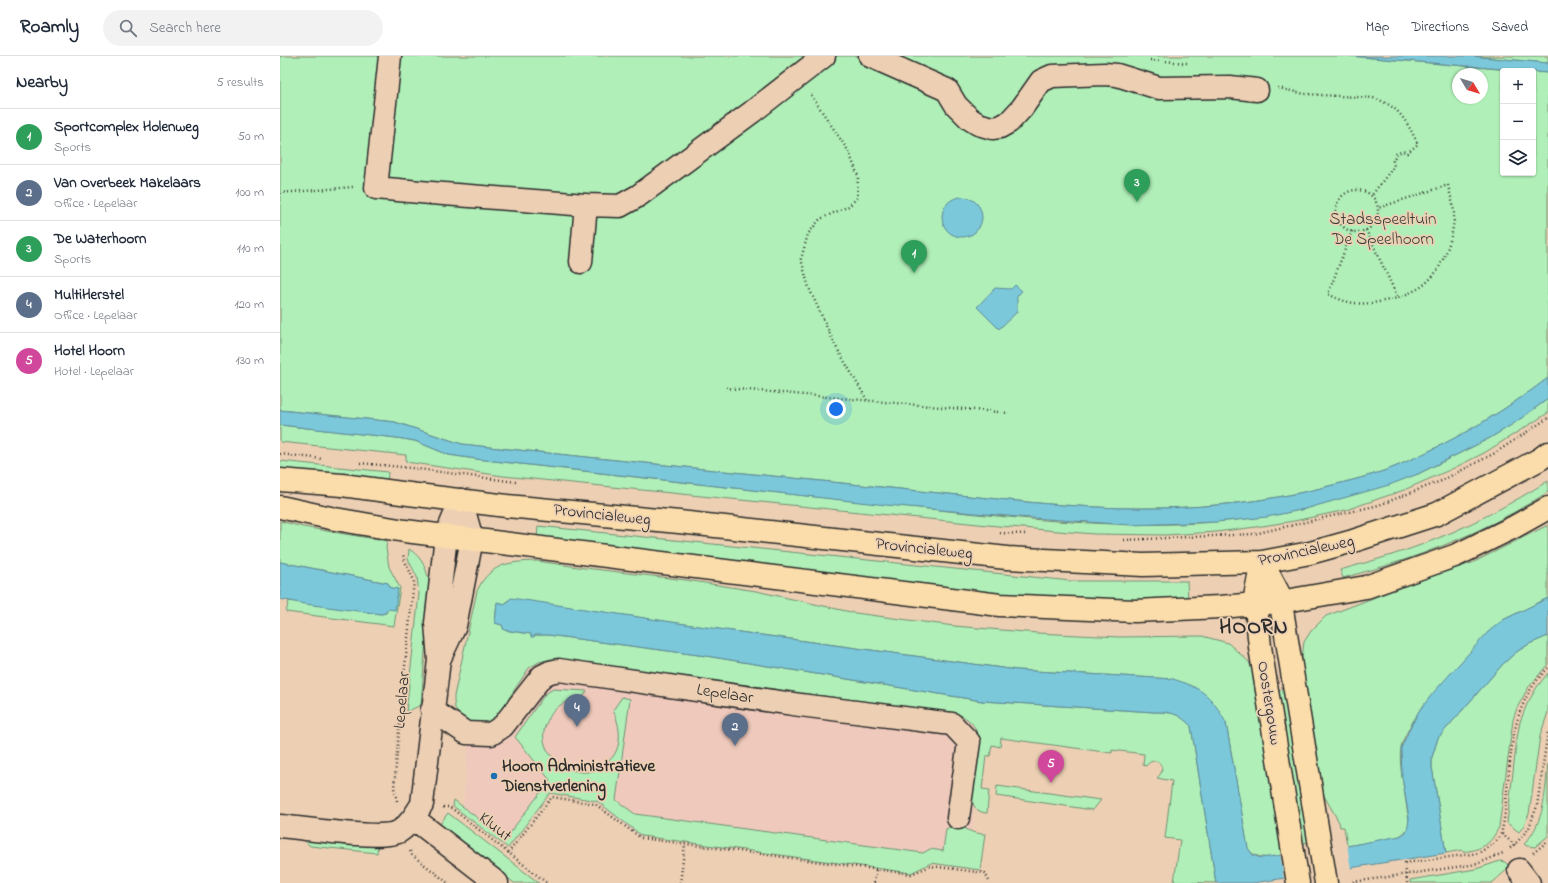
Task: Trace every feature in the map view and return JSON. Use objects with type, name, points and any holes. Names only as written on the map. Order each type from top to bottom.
[{"type":"main road","name":"Provincialeweg","points":[[280,480],[342,484],[461,500],[1007,558],[1143,565],[1262,562],[1310,553],[1353,542],[1437,514],[1540,459],[1548,452]]},
{"type":"main road","points":[[280,507],[335,519],[405,531],[1000,605],[1135,611],[1220,607],[1280,602],[1373,585],[1457,555],[1514,527],[1548,508]]},
{"type":"main road","name":"Oostergouw","points":[[1262,562],[1278,594],[1280,602],[1290,654],[1318,841],[1326,883]]},
{"type":"main road","name":"Oostergouw","points":[[1262,562],[1255,597],[1260,647],[1298,883]]},
{"type":"street","points":[[390,56],[376,188],[586,206],[620,206],[638,196],[812,66]]},
{"type":"street","points":[[870,56],[947,90],[956,105],[970,119],[978,124],[992,128],[1000,127],[1009,122],[1022,108],[1041,82],[1052,76],[1105,74],[1121,76],[1159,88],[1266,87]]},
{"type":"street","points":[[581,262],[586,206]]},
{"type":"street","name":"Lepelaar","points":[[412,818],[432,710],[439,660],[436,623],[446,536],[461,500]]},
{"type":"street","name":"Lepelaar","points":[[439,660],[455,626],[472,539],[461,500]]},
{"type":"street","name":"Lepelaar","points":[[432,710],[466,733],[491,734],[503,726],[542,676],[559,670],[800,705],[952,724],[968,742],[958,818]]},
{"type":"street","points":[[280,826],[370,835],[412,818],[497,883]]},
{"type":"path","points":[[1145,59],[1173,63],[1188,63]]},
{"type":"path","points":[[812,66],[858,176],[857,198],[849,206],[820,219],[808,234],[801,259],[809,288],[835,345],[867,400]]},
{"type":"path","points":[[1266,87],[1305,94],[1373,98],[1381,100],[1395,108],[1403,116],[1418,144],[1408,153],[1403,152],[1396,154],[1393,161],[1394,166],[1372,195]]},
{"type":"path","points":[[1352,231],[1328,294],[1352,304],[1364,304],[1398,298],[1419,289],[1429,281],[1441,263],[1451,238],[1454,214],[1448,185],[1378,208]]},
{"type":"path","points":[[280,193],[359,186]]},
{"type":"path","points":[[1359,189],[1372,195],[1378,203],[1378,208],[1377,219],[1372,226],[1366,230],[1356,232],[1348,230],[1336,217],[1336,208],[1339,200],[1344,194],[1351,190],[1359,189]]},
{"type":"path","points":[[1366,230],[1398,298]]},
{"type":"path","points":[[726,388],[1009,413]]},
{"type":"path","name":"Provincialeweg","points":[[1123,540],[1254,534],[1379,505],[1441,481],[1495,453],[1548,418]]},
{"type":"path","points":[[409,494],[411,468],[520,483]]},
{"type":"path","name":"Lepelaar","points":[[405,531],[402,548],[405,563],[414,581],[394,788],[396,800],[403,810],[412,818]]},
{"type":"path","points":[[998,532],[1029,535]]},
{"type":"path","points":[[1407,883],[1405,863],[1479,853],[1494,844],[1502,834],[1515,726],[1528,694],[1538,678],[1548,668]]},
{"type":"path","points":[[1353,882],[1477,864],[1506,852],[1529,828],[1537,806],[1548,731]]},
{"type":"path","points":[[508,853],[552,797],[595,804],[641,838],[911,874],[931,866],[985,873],[990,883]]},
{"type":"path","name":"Kluut","points":[[412,818],[450,807],[547,883]]},
{"type":"path","points":[[412,818],[412,855],[448,883]]},
{"type":"path","points":[[1502,834],[1520,848]]},
{"type":"path","points":[[680,883],[685,844]]},
{"type":"path","points":[[874,883],[876,870]]},
{"type":"shaded area","points":[[548,635],[982,701],[971,852],[913,868],[638,836],[591,798],[547,794],[507,848],[462,814],[470,722],[497,716],[529,668],[539,662]]},
{"type":"green space","name":"Stadsspeeltuin De Speelhoorn","points":[[280,56],[1350,56],[1487,68],[1452,68],[1452,104],[1488,104],[1488,68],[1500,69],[1500,176],[1536,176],[1536,72],[1548,73],[1548,378],[1515,402],[1480,424],[1426,452],[1381,472],[1295,494],[1219,505],[1143,508],[1105,507],[1027,502],[462,444],[395,422],[280,410]]},
{"type":"green space","points":[[1470,56],[1548,56],[1548,63]]},
{"type":"green space","points":[[1548,399],[1548,413],[1484,453],[1404,490],[1346,510],[1294,521],[1216,532],[1165,535],[1094,534],[998,526],[503,476],[406,462],[406,455],[280,442],[280,425],[415,441],[449,455],[476,459],[795,495],[1053,521],[1103,524],[1205,523],[1255,518],[1305,509],[1418,474],[1490,438],[1513,424]]},
{"type":"green space","points":[[280,461],[388,472],[387,485],[280,473]]},
{"type":"green space","points":[[1548,481],[1548,492],[1496,522],[1404,560],[1343,578],[1340,570],[1424,544],[1451,533],[1494,512]]},
{"type":"green space","points":[[280,521],[303,527],[387,541],[386,548],[389,567],[400,588],[394,626],[286,612],[289,601],[381,614],[386,613],[398,589],[390,588],[388,583],[280,562]]},
{"type":"green space","points":[[1548,525],[1548,598],[1503,620],[1419,711],[1404,738],[1401,747],[1400,761],[1409,818],[1409,825],[1407,829],[1402,834],[1394,838],[1347,846],[1344,827],[1340,827],[1339,822],[1323,794],[1302,667],[1304,642],[1311,631],[1326,616],[1415,582],[1472,563]]},
{"type":"green space","points":[[538,526],[1071,581],[1187,581],[1188,601],[1138,604],[1000,595],[537,538]]},
{"type":"green space","points":[[409,549],[418,556],[424,565],[430,586],[421,705],[406,712],[419,594],[417,577],[408,559]]},
{"type":"green space","points":[[537,561],[686,580],[756,591],[855,613],[954,626],[1037,633],[1119,637],[1202,636],[1228,643],[1249,662],[1258,682],[1283,855],[1259,857],[1248,849],[1226,723],[1173,679],[1017,670],[555,605],[508,600],[505,604],[497,603],[495,623],[502,625],[504,630],[531,634],[531,636],[548,635],[706,656],[982,701],[1166,712],[1174,714],[1182,718],[1191,726],[1216,883],[1174,882],[1180,840],[1165,838],[1172,781],[1157,778],[1162,770],[1160,763],[1157,761],[1150,762],[1146,766],[1143,765],[1144,754],[1112,750],[1112,753],[1001,738],[1000,747],[992,745],[990,756],[986,756],[982,789],[989,790],[987,813],[984,813],[977,809],[972,800],[979,744],[978,736],[972,723],[958,714],[551,659],[539,662],[529,668],[497,716],[489,722],[483,724],[468,722],[459,715],[456,710],[454,705],[454,696],[477,591],[482,582],[494,569],[518,562]]},
{"type":"green space","points":[[1548,636],[1548,664],[1528,688],[1517,708],[1513,720],[1499,827],[1489,842],[1481,848],[1463,852],[1462,850],[1446,853],[1432,767],[1432,757],[1438,738],[1502,665],[1515,653],[1529,644]]},
{"type":"green space","points":[[1548,673],[1548,712],[1540,736],[1529,814],[1519,832],[1507,823],[1517,738],[1520,722],[1527,704],[1537,687]]},
{"type":"green space","points":[[553,689],[587,691],[583,697],[565,702],[556,708],[549,718],[544,731],[545,745],[552,757],[563,766],[581,772],[589,772],[594,770],[607,763],[613,757],[619,743],[619,735],[613,710],[622,697],[630,699],[616,800],[635,814],[923,853],[930,849],[943,851],[946,829],[958,825],[974,833],[985,834],[980,870],[931,863],[911,873],[642,836],[597,801],[550,793],[508,848],[453,806],[454,800],[505,839],[550,780],[515,737],[545,694]]},
{"type":"green space","points":[[1285,689],[1309,842],[1299,844],[1275,691]]},
{"type":"green space","points":[[1548,764],[1548,836],[1535,847],[1527,846],[1524,844],[1531,836],[1536,826],[1543,806]]},
{"type":"green space","points":[[997,786],[1101,800],[1093,810],[996,796]]},
{"type":"green space","points":[[448,813],[539,883],[514,883],[441,827],[440,824]]},
{"type":"green space","points":[[305,836],[378,844],[377,853],[310,846],[304,840]]},
{"type":"green space","points":[[1500,861],[1505,862],[1510,867],[1492,883],[1410,883],[1410,880],[1476,869]]},
{"type":"water","points":[[1350,56],[1470,56],[1548,63],[1548,73],[1536,72],[1536,68],[1500,69]]},
{"type":"water","points":[[966,197],[973,200],[979,206],[982,217],[981,225],[973,234],[966,237],[958,237],[951,234],[943,225],[942,213],[945,206],[954,198]]},
{"type":"water","points":[[1015,285],[1022,291],[1017,296],[1017,312],[999,329],[977,307],[995,288],[1011,289]]},
{"type":"water","points":[[1548,378],[1548,399],[1513,424],[1490,438],[1418,474],[1389,485],[1305,509],[1267,517],[1216,522],[1130,525],[886,505],[476,459],[449,455],[415,441],[280,425],[280,410],[395,422],[462,444],[489,447],[1027,502],[1105,507],[1181,507],[1219,505],[1295,494],[1390,469],[1480,424],[1515,402]]},
{"type":"water","points":[[280,562],[388,583],[391,588],[398,589],[395,610],[388,609],[385,613],[381,614],[305,604],[280,599]]},
{"type":"water","points":[[511,598],[732,631],[1017,670],[1173,679],[1183,682],[1205,694],[1216,706],[1226,723],[1248,848],[1253,855],[1261,858],[1347,846],[1400,836],[1406,832],[1409,818],[1402,777],[1401,748],[1419,711],[1433,693],[1488,632],[1503,620],[1548,598],[1548,636],[1529,644],[1515,653],[1502,665],[1438,738],[1432,757],[1432,767],[1446,853],[1253,883],[1216,883],[1191,726],[1182,718],[1174,714],[1166,712],[982,701],[706,656],[548,635],[535,635],[534,637],[531,637],[531,634],[504,630],[502,625],[495,623],[497,602],[505,604]]},
{"type":"pier","points":[[1347,844],[1351,870],[1284,880],[1280,853]]},
{"type":"place","name":"De Waterhoorn","points":[[1137,202]]},
{"type":"place","name":"Sportcomplex Holenweg","points":[[914,273]]},
{"type":"place","name":"MultiHerstel","points":[[577,727]]},
{"type":"place","name":"Van Overbeek Makelaars","points":[[735,746]]},
{"type":"place","name":"Hoorn Administratieve Dienstverlening","points":[[494,776]]},
{"type":"place","name":"Hotel Hoorn","points":[[1051,783]]},
{"type":"district","name":"HOORN","points":[[1254,628]]}]
